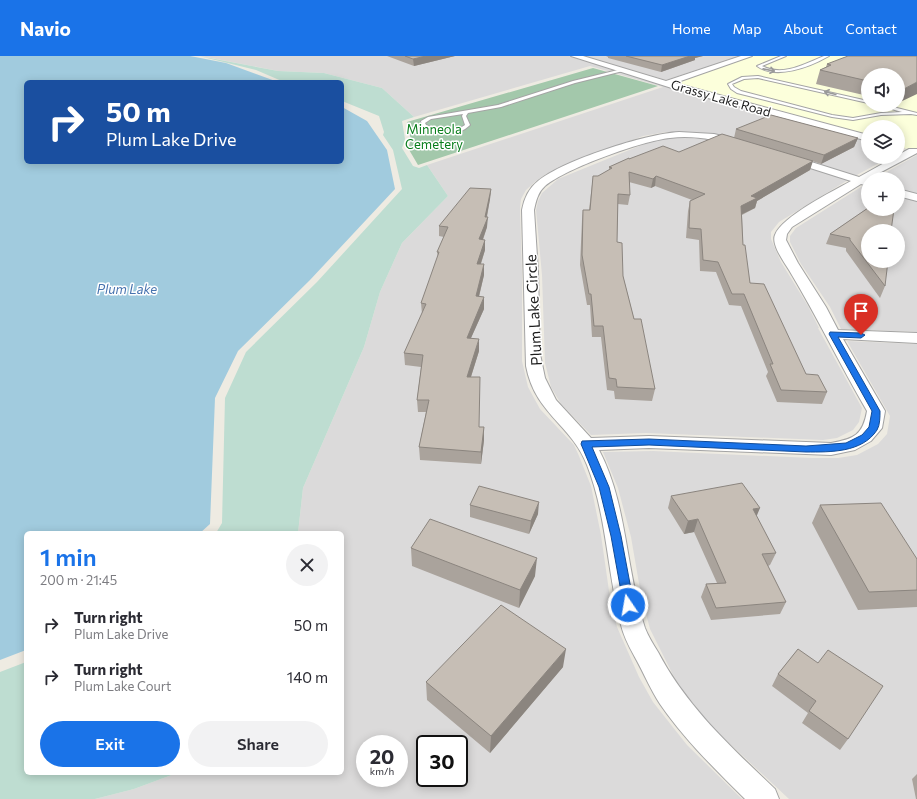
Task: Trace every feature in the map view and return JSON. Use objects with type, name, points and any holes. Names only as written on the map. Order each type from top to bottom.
[{"type":"street","name":"Grassy Lake Road","points":[[575,56],[668,83],[680,88],[861,136]]},
{"type":"street","points":[[668,83],[748,56]]},
{"type":"street","name":"Plum Lake Circle","points":[[766,799],[701,738],[667,695],[656,676],[634,629],[625,593],[616,536],[604,487],[586,444],[550,406],[539,388],[533,363],[532,274],[528,210],[534,191],[552,177],[655,136],[682,134],[710,136],[861,181]]},
{"type":"street","points":[[905,148],[916,150]]},
{"type":"street","points":[[880,172],[916,150]]},
{"type":"street","points":[[586,444],[649,442],[831,449],[848,446],[866,437],[873,428],[876,411],[819,307],[791,263],[780,240],[781,234],[787,225],[861,184]]},
{"type":"street","points":[[905,194],[917,198]]},
{"type":"street","points":[[833,334],[917,338]]},
{"type":"lane","points":[[784,56],[759,66],[772,71],[782,72],[826,56]]},
{"type":"lane","points":[[466,112],[464,116],[468,125],[464,129],[445,132],[432,130],[424,126],[423,122],[430,118],[499,106],[574,82],[622,70]]},
{"type":"lane","points":[[861,101],[758,77],[743,78],[730,84],[732,88],[739,92],[832,116],[853,119],[881,114],[910,113]]},
{"type":"lane","points":[[905,112],[917,114]]},
{"type":"shaded area","points":[[199,56],[278,71],[324,73],[382,88],[414,117],[402,121],[405,139],[402,148],[413,166],[419,168],[427,165],[448,196],[402,243],[380,292],[364,347],[303,488],[298,531],[217,531],[222,523],[225,398],[246,352],[317,282],[402,189],[393,150],[383,135],[384,132],[379,116],[344,102],[344,80],[279,80],[256,70]]},
{"type":"shaded area","points":[[201,56],[569,56],[861,139],[861,164],[877,164],[855,176],[710,134],[666,132],[643,136],[546,174],[526,190],[521,199],[522,361],[528,387],[540,409],[574,445],[591,486],[601,535],[609,591],[617,627],[639,677],[653,702],[687,745],[742,799],[95,799],[134,789],[172,775],[344,775],[344,531],[298,531],[303,488],[364,347],[380,292],[402,243],[448,196],[427,165],[663,87],[590,66],[414,117],[382,88],[324,73],[278,71]]},
{"type":"shaded area","points":[[582,56],[740,56],[666,80]]},
{"type":"shaded area","points":[[748,56],[917,56],[917,152],[905,148],[905,120],[861,120],[861,136],[668,83]]},
{"type":"shaded area","points":[[673,137],[697,137],[731,144],[848,180],[779,222],[771,232],[771,239],[781,262],[808,306],[818,328],[862,408],[859,422],[853,430],[837,438],[823,440],[646,433],[591,435],[561,404],[551,387],[545,363],[542,275],[536,210],[538,201],[542,193],[558,179],[654,140]]},
{"type":"shaded area","points":[[917,155],[917,195],[905,191],[905,172],[887,172],[901,164],[905,164],[905,162]]},
{"type":"shaded area","points":[[861,187],[861,216],[905,216],[905,197],[917,201],[917,332],[841,329],[830,307],[801,264],[790,242],[790,236],[796,228]]},
{"type":"shaded area","points":[[847,341],[917,344],[917,799],[789,799],[714,729],[682,690],[650,629],[641,595],[631,537],[618,488],[603,452],[653,451],[812,458],[838,458],[857,455],[878,444],[887,434],[890,416]]},
{"type":"shaded area","points":[[24,663],[24,775],[172,775],[134,789],[95,799],[0,799],[0,672]]},
{"type":"green space","name":"Minneola Cemetery","points":[[593,68],[658,86],[418,165],[408,148],[411,140],[407,122]]},
{"type":"water","name":"Plum Lake","points":[[0,56],[190,56],[226,63],[273,80],[24,80],[24,164],[344,164],[344,108],[367,121],[387,150],[395,189],[310,280],[238,351],[215,398],[210,524],[202,531],[24,531],[24,651],[0,660]]},
{"type":"building","points":[[405,56],[426,56],[413,59]]},
{"type":"building","points":[[626,56],[690,56],[662,65]]},
{"type":"building","points":[[848,56],[917,56],[917,82],[905,88],[905,68],[861,68],[861,79],[820,70],[831,65],[827,64]]},
{"type":"building","points":[[771,115],[858,138],[824,155],[736,129]]},
{"type":"building","points":[[722,134],[813,161],[751,196],[757,198],[741,206],[743,245],[745,245],[750,283],[764,284],[806,374],[818,375],[827,392],[781,390],[770,364],[773,364],[744,294],[732,294],[718,262],[703,260],[701,229],[689,228],[690,201],[705,194],[656,176],[653,179],[629,172],[630,195],[618,194],[617,242],[622,243],[623,276],[634,319],[641,319],[655,389],[617,387],[616,379],[609,378],[603,326],[594,326],[591,294],[589,294],[582,255],[583,210],[590,210],[593,176],[598,176],[612,168],[609,167],[629,158],[663,146],[679,152]]},
{"type":"building","points":[[470,188],[491,189],[485,217],[488,217],[479,239],[485,240],[477,264],[484,264],[476,296],[484,297],[467,338],[479,339],[467,377],[480,377],[479,427],[484,427],[481,452],[419,447],[429,400],[417,400],[423,355],[404,353],[426,304],[421,303],[439,252],[437,252],[448,227],[439,226]]},
{"type":"building","points":[[861,213],[861,216],[893,216],[892,224],[861,224],[861,254],[850,238],[830,234]]},
{"type":"building","points":[[871,268],[887,268],[885,286]]},
{"type":"building","points":[[742,483],[760,508],[753,509],[776,553],[762,554],[786,602],[716,608],[706,584],[726,583],[698,519],[688,521],[671,496]]},
{"type":"building","points":[[479,486],[539,502],[531,521],[470,505]]},
{"type":"building","points":[[881,503],[917,559],[917,590],[869,592],[820,505]]},
{"type":"building","points":[[430,519],[537,558],[520,590],[411,548]]},
{"type":"building","points":[[501,605],[566,649],[491,736],[426,682]]},
{"type":"building","points":[[798,649],[818,663],[828,650],[883,686],[848,739],[809,711],[816,701],[778,674]]},
{"type":"route","points":[[628,605],[616,536],[604,487],[592,455],[586,444],[649,442],[806,449],[831,449],[848,446],[866,437],[873,428],[876,411],[854,372],[849,366],[833,334],[861,335]]}]
